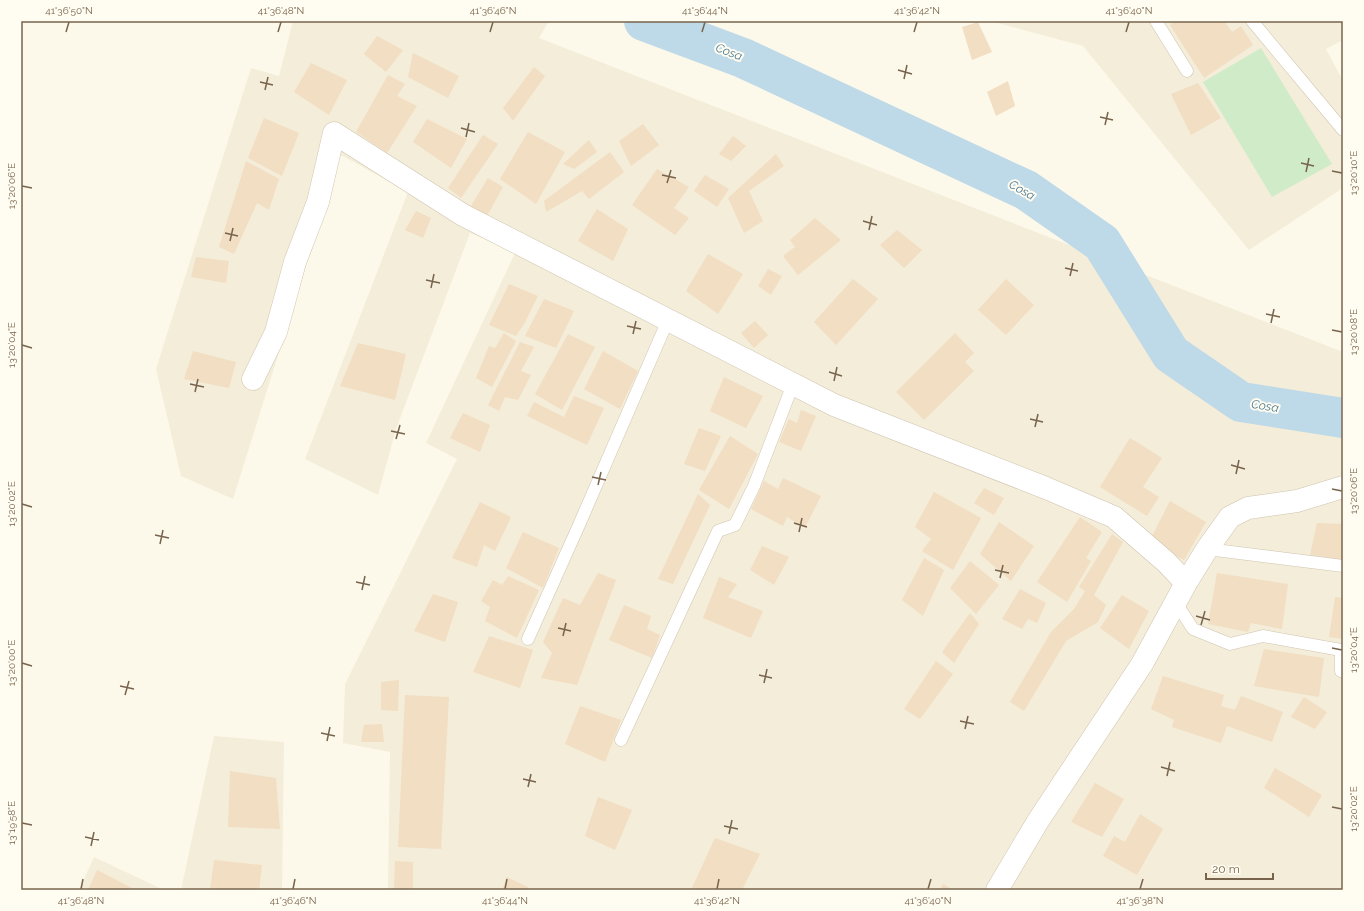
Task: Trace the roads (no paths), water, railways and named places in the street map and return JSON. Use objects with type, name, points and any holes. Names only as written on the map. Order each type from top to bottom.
[{"type":"street","points":[[253,379],[276,332],[295,262],[318,202],[334,133],[463,215],[834,405],[1046,488],[1114,517],[1166,562],[1186,583]]},
{"type":"street","points":[[998,890],[1038,821],[1142,664],[1186,583],[1207,549],[1230,517],[1248,508],[1298,501],[1343,488]]},
{"type":"lane","points":[[1156,21],[1187,70]]},
{"type":"lane","points":[[1252,21],[1343,130]]},
{"type":"lane","points":[[528,639],[668,320]]},
{"type":"lane","points":[[621,740],[718,531],[735,525],[760,471],[793,384]]},
{"type":"lane","points":[[1207,549],[1343,566]]},
{"type":"lane","points":[[1176,603],[1193,629],[1230,644],[1263,636],[1341,650],[1341,672],[1343,672]]},
{"type":"waterway","name":"Cosa","points":[[644,21],[743,58],[1026,190],[1102,243],[1171,354],[1241,402],[1343,418]]}]
